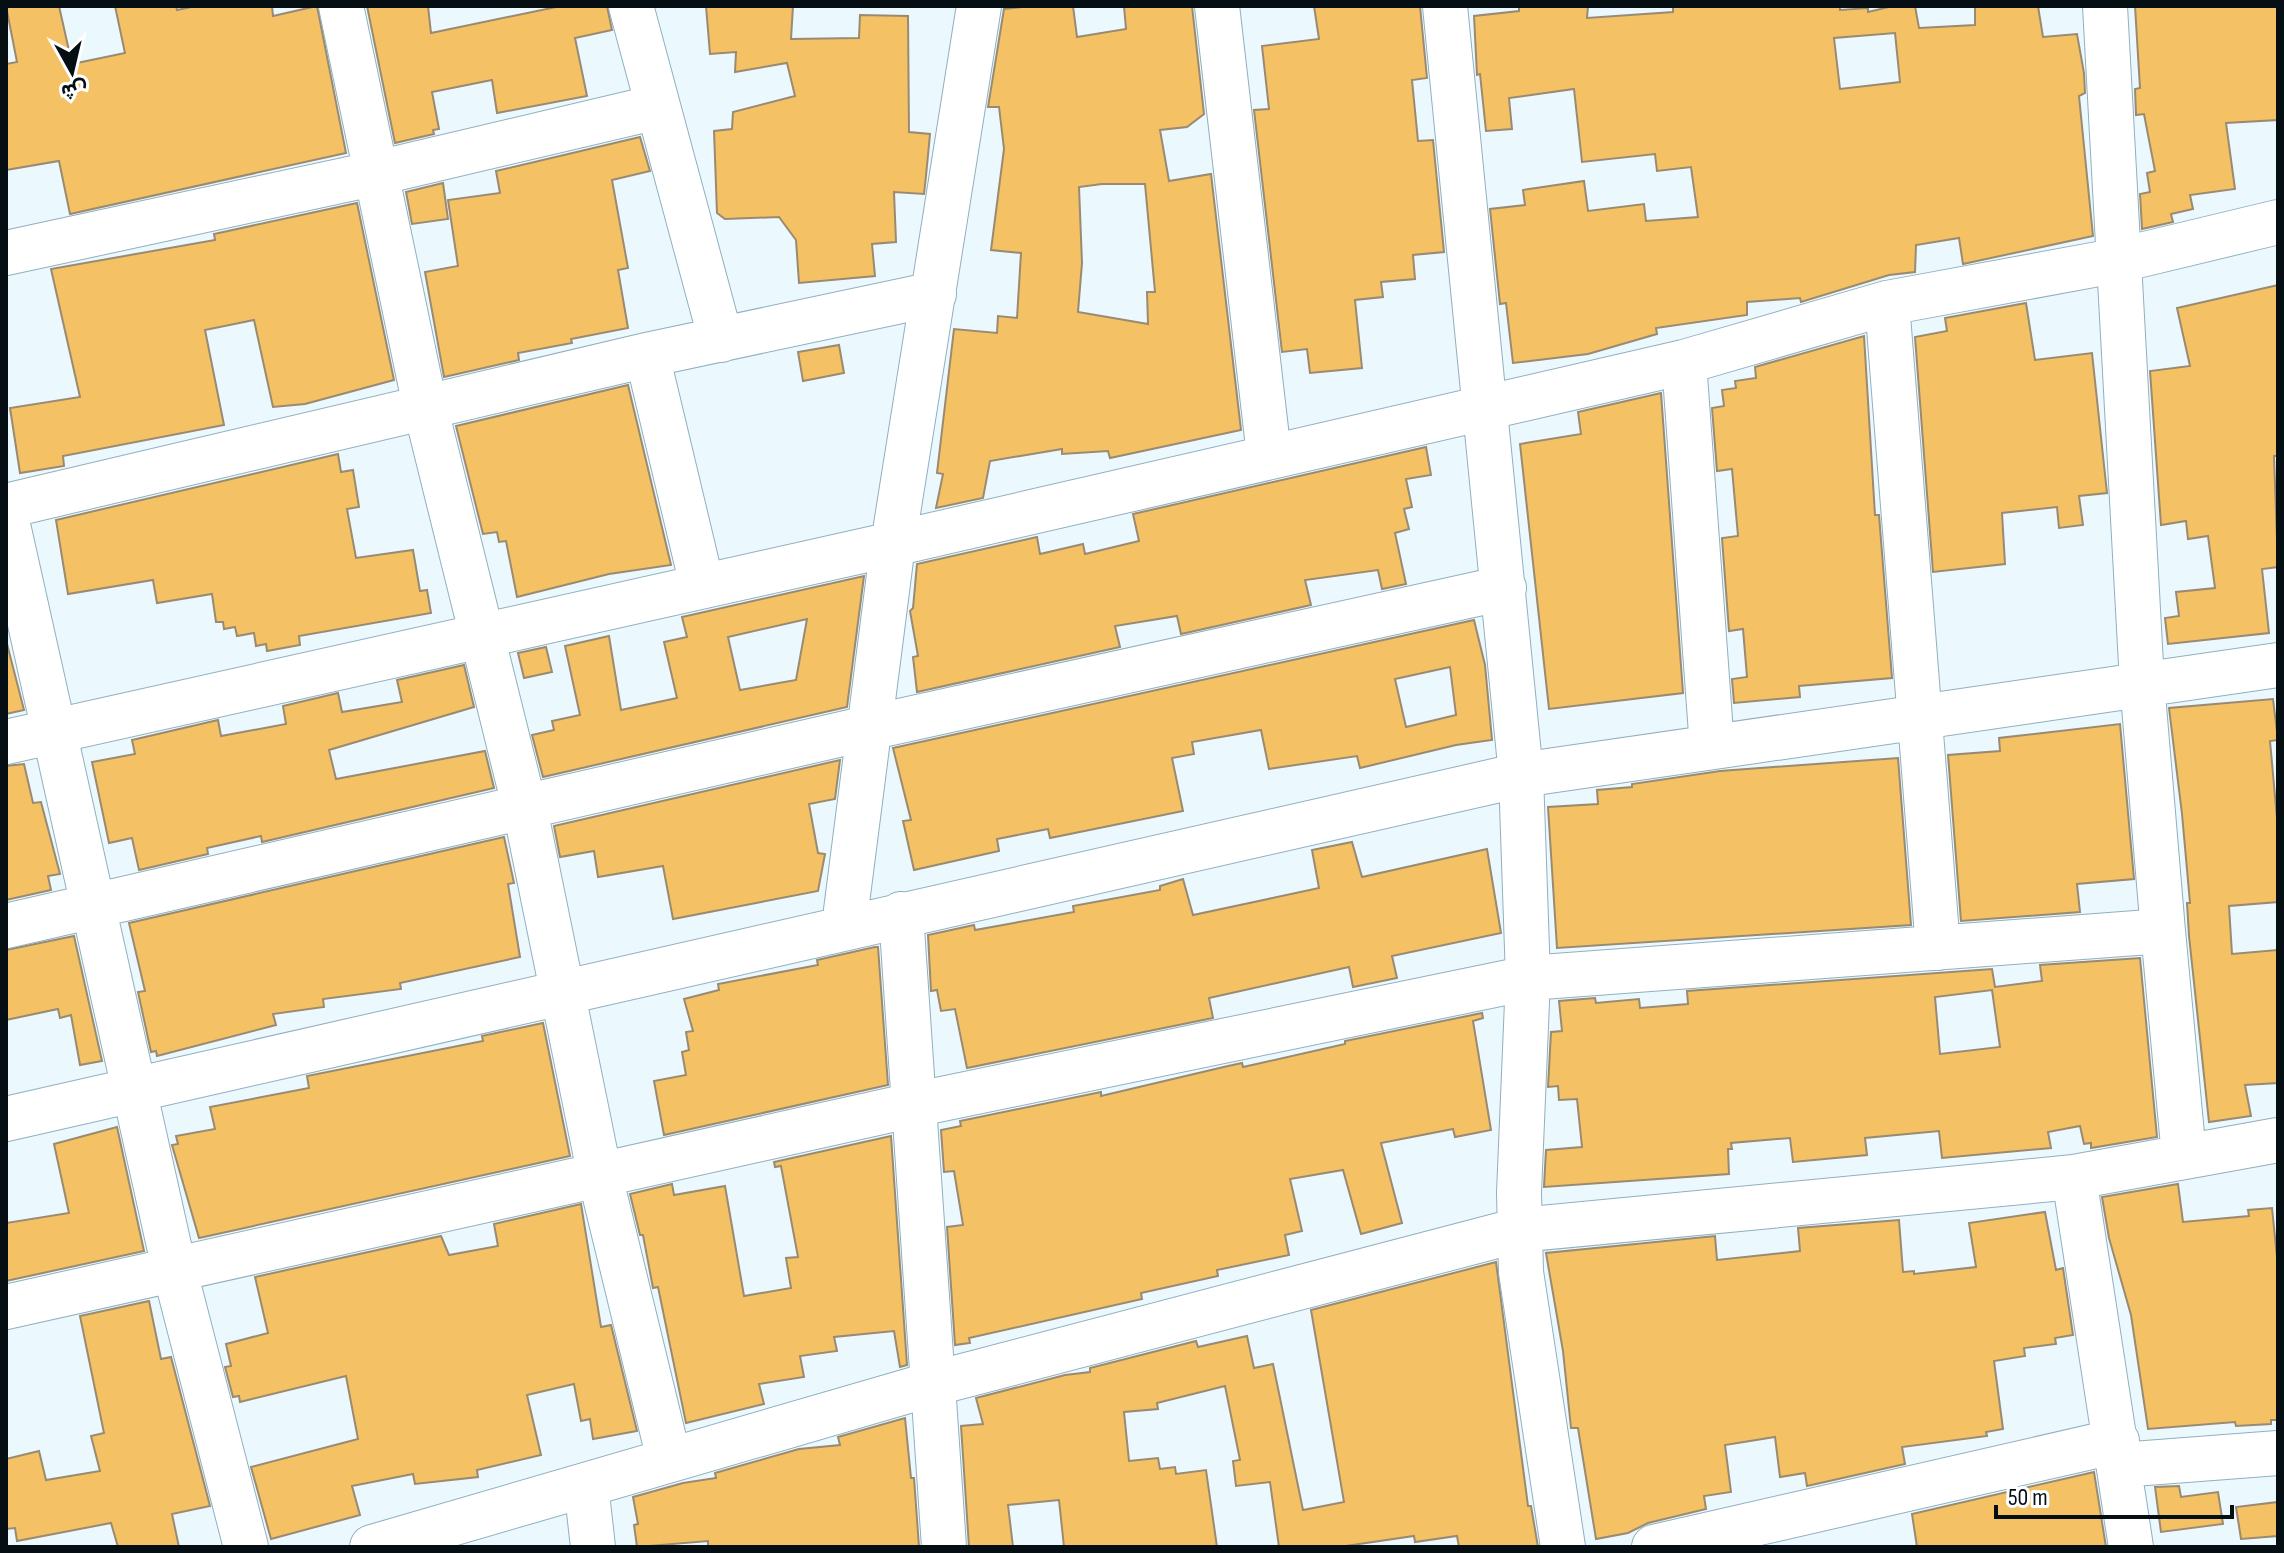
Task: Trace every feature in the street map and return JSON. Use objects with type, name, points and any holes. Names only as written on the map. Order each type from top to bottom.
[{"type":"street","points":[[341,6],[425,406],[525,809],[600,1176],[669,1459]]},
{"type":"street","points":[[631,6],[721,340]]},
{"type":"street","points":[[844,926],[893,544],[979,6]]},
{"type":"street","points":[[1217,6],[1269,455]]},
{"type":"street","points":[[1445,6],[1521,775],[1528,978],[1519,1230],[1525,1306],[1563,1547]]},
{"type":"street","points":[[2105,6],[2142,683],[2184,1156]]},
{"type":"street","points":[[6,253],[377,173],[657,107]]},
{"type":"street","points":[[6,742],[481,633],[893,544],[1269,455],[1684,362],[1887,303],[2120,260],[2278,222]]},
{"type":"street","points":[[6,506],[647,355],[934,294]]},
{"type":"street","points":[[1887,303],[1922,715],[1938,948]]},
{"type":"street","points":[[647,355],[702,585]]},
{"type":"street","points":[[1684,362],[1712,747]]},
{"type":"street","points":[[6,516],[174,1268],[246,1547]]},
{"type":"street","points":[[6,926],[868,728],[1504,588]]},
{"type":"street","points":[[6,1119],[844,926],[1521,775],[2278,665]]},
{"type":"street","points":[[901,914],[944,1547]]},
{"type":"street","points":[[6,1307],[913,1105],[1528,978],[2163,931]]},
{"type":"street","points":[[372,1547],[932,1384],[1519,1230],[2074,1177],[2278,1140]]},
{"type":"street","points":[[2074,1177],[2119,1453],[2131,1547]]},
{"type":"street","points":[[1654,1547],[2119,1453],[2278,1453]]},
{"type":"street","points":[[586,1485],[593,1547]]},
{"type":"building","points":[[6,6],[59,6],[72,64],[125,53],[115,6],[176,6],[177,10],[196,6],[272,6],[273,16],[317,6],[346,153],[70,214],[59,161],[6,170],[6,64],[17,62]]},
{"type":"building","points":[[367,6],[428,6],[431,33],[561,6],[607,6],[612,30],[575,38],[587,96],[497,113],[492,80],[432,92],[439,129],[433,130],[434,134],[395,143]]},
{"type":"building","points":[[706,6],[793,6],[791,39],[859,38],[860,15],[908,16],[909,132],[930,134],[924,194],[894,192],[896,242],[872,244],[875,276],[799,283],[796,240],[779,217],[725,219],[717,213],[714,131],[732,129],[733,112],[795,96],[787,63],[735,72],[736,52],[710,54]]},
{"type":"building","points":[[1073,6],[1077,37],[1126,29],[1124,6],[1192,6],[1204,114],[1187,127],[1160,130],[1169,181],[1211,174],[1241,430],[1110,458],[1108,451],[1062,454],[1062,449],[990,461],[983,498],[936,508],[943,474],[937,473],[954,329],[997,333],[998,316],[1017,318],[1021,253],[991,250],[1004,149],[999,107],[988,107],[1004,9]],"holes":[[[1145,184],[1155,292],[1147,292],[1148,324],[1078,312],[1082,263],[1079,187]]]},
{"type":"building","points":[[1314,6],[1420,6],[1427,78],[1412,80],[1418,141],[1433,140],[1444,252],[1413,255],[1415,279],[1381,282],[1383,297],[1355,300],[1362,368],[1310,373],[1307,349],[1282,352],[1254,110],[1269,109],[1262,46],[1319,39]]},
{"type":"building","points":[[1519,6],[1588,6],[1587,18],[1673,12],[1673,6],[1840,6],[1840,10],[1868,8],[1868,12],[1893,6],[1915,6],[1919,28],[1975,25],[1975,6],[2038,6],[2043,37],[2077,34],[2084,73],[2085,93],[2079,96],[2093,236],[1963,264],[1959,238],[1916,245],[1915,272],[1889,275],[1801,302],[1800,298],[1747,302],[1747,315],[1656,328],[1657,334],[1588,354],[1513,363],[1506,303],[1500,304],[1490,209],[1525,205],[1523,190],[1584,181],[1588,211],[1644,204],[1646,221],[1698,217],[1691,167],[1657,171],[1655,154],[1582,162],[1574,89],[1509,98],[1512,129],[1486,131],[1480,74],[1477,75],[1474,16],[1519,11]],"holes":[[[1895,33],[1900,82],[1840,89],[1834,38]]]},
{"type":"building","points":[[2135,6],[2278,6],[2278,120],[2226,123],[2235,189],[2190,195],[2193,209],[2171,214],[2173,222],[2142,229],[2140,194],[2150,192],[2147,173],[2155,171],[2144,114],[2136,115],[2135,89],[2140,88]]},
{"type":"building","points":[[640,137],[650,171],[612,180],[628,268],[618,270],[628,328],[518,353],[519,360],[444,377],[425,272],[458,266],[448,200],[500,193],[496,171]]},
{"type":"building","points":[[443,183],[448,219],[412,224],[406,192]]},
{"type":"building","points":[[357,203],[394,380],[305,404],[273,407],[254,320],[205,330],[224,425],[63,456],[64,466],[20,473],[10,408],[80,397],[51,269],[215,240],[214,234]]},
{"type":"building","points":[[2278,285],[2278,456],[2274,456],[2278,567],[2262,569],[2269,633],[2168,644],[2165,618],[2179,616],[2176,592],[2215,588],[2208,536],[2188,539],[2186,521],[2161,525],[2150,371],[2190,366],[2177,308]]},
{"type":"building","points":[[2026,303],[2035,360],[2092,353],[2107,493],[2079,496],[2083,525],[2059,528],[2057,507],[2002,513],[2005,564],[1933,572],[1915,337],[1947,331],[1945,318]]},
{"type":"building","points":[[1864,336],[1875,515],[1879,515],[1892,678],[1799,686],[1800,697],[1734,703],[1732,679],[1747,677],[1743,629],[1729,631],[1722,538],[1738,536],[1732,469],[1717,471],[1712,408],[1724,406],[1722,390],[1736,388],[1735,381],[1756,378],[1755,367]]},
{"type":"building","points":[[839,345],[844,373],[803,381],[798,352]]},
{"type":"building","points":[[628,385],[671,565],[609,574],[517,597],[506,541],[499,542],[497,532],[483,534],[456,426]]},
{"type":"building","points":[[1661,393],[1683,693],[1549,709],[1520,444],[1581,434],[1578,412]]},
{"type":"building","points":[[1426,447],[1431,475],[1406,479],[1412,507],[1404,509],[1409,529],[1395,533],[1406,584],[1382,589],[1378,570],[1305,580],[1311,605],[1181,634],[1177,616],[1115,626],[1120,647],[917,692],[913,657],[918,656],[910,611],[913,608],[917,564],[1037,537],[1040,554],[1083,544],[1085,554],[1139,541],[1133,514]]},
{"type":"building","points":[[338,454],[341,472],[353,470],[359,507],[347,509],[356,558],[413,550],[420,591],[427,590],[431,613],[299,636],[300,645],[267,651],[266,644],[256,646],[254,633],[237,636],[235,627],[224,629],[223,622],[216,622],[212,594],[157,603],[153,580],[68,594],[56,520]]},
{"type":"building","points":[[864,576],[847,707],[543,777],[532,735],[554,730],[552,721],[580,715],[565,646],[609,636],[621,710],[677,698],[664,642],[687,637],[682,617]],"holes":[[[807,619],[796,680],[740,690],[728,637]]]},
{"type":"building","points":[[1474,620],[1485,665],[1492,740],[1456,745],[1360,768],[1357,756],[1269,769],[1261,730],[1192,742],[1194,754],[1172,758],[1183,811],[1050,838],[1048,829],[997,839],[999,851],[914,870],[903,821],[911,820],[893,748]],"holes":[[[1450,667],[1456,715],[1406,727],[1395,679]]]},
{"type":"building","points":[[6,640],[24,710],[6,714]]},
{"type":"building","points":[[546,647],[552,672],[524,678],[518,653]]},
{"type":"building","points":[[464,665],[474,707],[329,750],[336,779],[485,751],[494,788],[262,842],[261,836],[207,848],[208,854],[139,870],[132,838],[109,843],[92,762],[135,754],[132,740],[218,720],[221,736],[286,724],[283,706],[338,693],[342,712],[402,702],[397,680]]},
{"type":"building","points":[[2273,699],[2278,740],[2270,741],[2278,829],[2278,902],[2229,906],[2232,954],[2277,950],[2278,1083],[2245,1085],[2251,1116],[2209,1122],[2189,936],[2187,903],[2190,903],[2182,814],[2169,708]]},
{"type":"building","points":[[2120,724],[2134,879],[2077,884],[2080,912],[1961,921],[1948,755],[2000,751],[1999,738]]},
{"type":"building","points":[[1898,758],[1911,925],[1557,948],[1548,807],[1598,804],[1597,790],[1720,771]]},
{"type":"building","points":[[840,760],[835,799],[809,804],[818,853],[825,854],[818,891],[673,919],[663,866],[598,877],[594,851],[560,857],[554,826]]},
{"type":"building","points":[[24,764],[33,803],[41,802],[60,874],[48,876],[51,890],[6,900],[6,766]]},
{"type":"building","points":[[504,837],[514,883],[508,884],[520,957],[400,983],[401,989],[323,999],[324,1007],[273,1014],[276,1025],[157,1056],[156,1051],[151,1052],[138,992],[145,991],[129,923]]},
{"type":"building","points":[[1352,842],[1362,877],[1487,849],[1501,933],[1392,956],[1397,978],[1353,987],[1349,967],[1209,998],[1213,1018],[967,1068],[955,1009],[941,1011],[937,990],[931,991],[928,935],[974,925],[975,930],[1074,912],[1073,906],[1160,890],[1160,886],[1183,879],[1193,915],[1319,888],[1312,850]]},
{"type":"building","points":[[74,936],[102,1061],[80,1065],[71,1015],[60,1018],[58,1009],[6,1020],[6,950]]},
{"type":"building","points":[[878,947],[888,1085],[664,1135],[654,1081],[686,1075],[682,1052],[689,1050],[686,1032],[693,1031],[684,999],[719,990],[718,984],[818,965],[817,960]]},
{"type":"building","points":[[2140,958],[2157,1137],[2091,1148],[2091,1143],[2084,1144],[2080,1126],[2048,1132],[2051,1148],[1942,1158],[1939,1131],[1865,1138],[1867,1155],[1793,1162],[1790,1138],[1731,1143],[1732,1149],[1728,1149],[1729,1174],[1544,1187],[1546,1150],[1582,1147],[1577,1099],[1559,1100],[1558,1086],[1548,1087],[1551,1032],[1562,1031],[1559,1001],[1595,998],[1596,1003],[1639,999],[1640,1008],[1688,1004],[1687,991],[1992,969],[1995,987],[2042,981],[2040,965]],"holes":[[[1992,990],[2000,1047],[1940,1054],[1935,997]]]},
{"type":"building","points":[[1482,1013],[1483,1018],[1473,1021],[1491,1130],[1455,1137],[1453,1129],[1381,1143],[1402,1223],[1361,1234],[1343,1170],[1290,1179],[1302,1231],[1285,1235],[1289,1255],[1217,1270],[1218,1276],[1141,1293],[1142,1299],[969,1338],[970,1343],[955,1345],[947,1227],[963,1225],[954,1171],[944,1172],[941,1130],[961,1126],[960,1121],[1101,1092],[1101,1096],[1242,1063],[1243,1067],[1345,1044],[1345,1041]]},
{"type":"building","points":[[543,1023],[570,1156],[199,1238],[172,1145],[178,1144],[176,1136],[215,1129],[210,1107],[309,1088],[307,1076],[483,1041],[482,1036]]},
{"type":"building","points":[[117,1127],[144,1251],[6,1281],[6,1223],[69,1213],[54,1144]]},
{"type":"building","points":[[891,1136],[907,1365],[900,1367],[894,1331],[834,1337],[837,1351],[800,1356],[804,1377],[759,1384],[764,1404],[686,1423],[658,1287],[653,1288],[643,1235],[640,1235],[630,1194],[672,1184],[674,1195],[725,1186],[744,1296],[791,1288],[786,1258],[798,1257],[781,1166],[775,1167],[774,1162]]},
{"type":"building","points":[[2178,1184],[2183,1222],[2249,1216],[2248,1210],[2272,1208],[2278,1267],[2278,1420],[2271,1420],[2271,1424],[2236,1426],[2235,1422],[2148,1429],[2131,1315],[2109,1238],[2102,1197]]},
{"type":"building","points":[[581,1204],[601,1327],[611,1325],[637,1431],[593,1439],[590,1419],[581,1421],[574,1384],[527,1395],[541,1455],[477,1470],[478,1477],[415,1484],[413,1474],[352,1486],[360,1515],[271,1539],[251,1467],[358,1439],[346,1376],[240,1402],[239,1396],[233,1397],[225,1367],[231,1366],[226,1344],[268,1333],[255,1277],[441,1236],[449,1255],[498,1246],[494,1224]]},
{"type":"building","points":[[2045,1212],[2056,1270],[2063,1268],[2073,1335],[2055,1338],[2056,1344],[2024,1348],[2025,1356],[1994,1361],[2003,1429],[1986,1432],[1987,1436],[1902,1447],[1905,1464],[1807,1486],[1805,1473],[1780,1477],[1775,1437],[1725,1445],[1731,1492],[1704,1496],[1706,1509],[1648,1523],[1628,1533],[1596,1539],[1578,1428],[1571,1428],[1563,1351],[1546,1253],[1715,1236],[1717,1260],[1800,1251],[1798,1228],[1899,1220],[1903,1272],[1914,1271],[1914,1274],[1976,1267],[1969,1223]]},
{"type":"building","points":[[1496,1262],[1528,1506],[1531,1506],[1538,1547],[1459,1547],[1457,1536],[1415,1542],[1414,1536],[1339,1547],[1279,1547],[1270,1482],[1236,1486],[1233,1461],[1240,1460],[1225,1386],[1157,1403],[1158,1409],[1124,1412],[1129,1461],[1158,1458],[1160,1469],[1175,1467],[1176,1474],[1206,1470],[1217,1547],[1064,1547],[1059,1500],[1008,1505],[1013,1547],[969,1547],[961,1426],[983,1424],[976,1398],[1065,1375],[1090,1372],[1090,1368],[1196,1341],[1198,1347],[1247,1336],[1254,1368],[1273,1364],[1303,1510],[1344,1502],[1311,1310]]},
{"type":"building","points":[[149,1301],[161,1359],[171,1357],[210,1506],[172,1514],[179,1547],[118,1547],[111,1523],[17,1541],[15,1528],[6,1529],[6,1459],[39,1451],[46,1480],[100,1471],[91,1436],[104,1433],[80,1316]]},
{"type":"building","points":[[905,1418],[911,1478],[914,1478],[919,1547],[708,1547],[708,1541],[637,1547],[634,1525],[638,1524],[633,1497],[683,1483],[716,1478],[715,1473],[799,1449],[840,1445],[838,1437]]},
{"type":"building","points":[[2094,1472],[2106,1547],[1917,1547],[1912,1514]]},
{"type":"building","points":[[2179,1486],[2181,1497],[2218,1492],[2223,1524],[2161,1532],[2155,1487]]},
{"type":"building","points":[[2278,1502],[2278,1536],[2241,1539],[2236,1507]]}]
